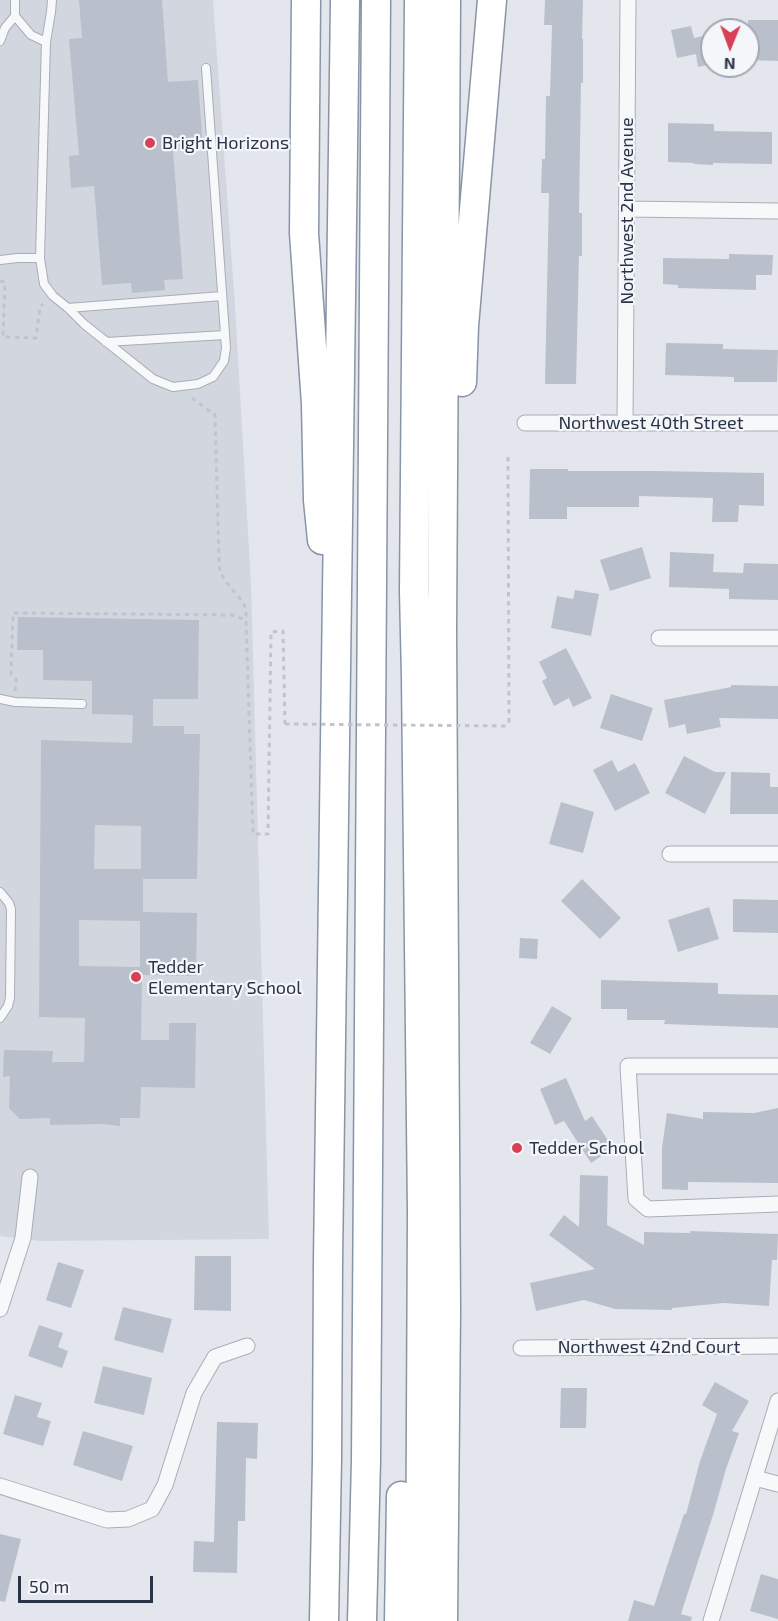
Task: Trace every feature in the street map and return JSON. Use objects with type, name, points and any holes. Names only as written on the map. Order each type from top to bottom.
[{"type":"highway","points":[[306,0],[304,233],[316,404],[318,500],[336,702]]},
{"type":"highway","points":[[324,1621],[345,0]]},
{"type":"highway","points":[[362,1621],[366,1460],[376,0]]},
{"type":"highway","points":[[419,0],[414,591],[422,1201],[420,1621]]},
{"type":"highway","points":[[443,1621],[446,1299],[442,630],[446,0]]},
{"type":"highway","points":[[442,630],[461,572],[464,326],[492,0]]},
{"type":"highway","points":[[399,1621],[409,679],[414,591]]},
{"type":"street","name":"Northwest 2nd Avenue","points":[[625,423],[628,0]]},
{"type":"street","points":[[627,209],[778,211]]},
{"type":"street","name":"Northwest 40th Street","points":[[525,423],[778,423]]},
{"type":"street","points":[[658,638],[778,638]]},
{"type":"street","points":[[670,854],[778,854]]},
{"type":"street","points":[[778,1066],[628,1066],[636,1199],[648,1209],[778,1204]]},
{"type":"street","points":[[0,1310],[22,1238],[30,1177]]},
{"type":"street","points":[[0,1486],[107,1520],[128,1519],[152,1509],[165,1485],[194,1393],[215,1357],[247,1346]]},
{"type":"street","name":"Northwest 42nd Court","points":[[521,1348],[778,1346]]},
{"type":"street","points":[[711,1621],[778,1401]]},
{"type":"street","points":[[755,1478],[778,1484]]},
{"type":"lane","points":[[15,0],[15,16],[31,35],[46,42]]},
{"type":"lane","points":[[51,0],[46,42],[40,258],[44,284],[53,296],[106,342],[153,379],[173,387],[198,384],[213,377],[224,362],[226,348],[206,68]]},
{"type":"lane","points":[[0,41],[2,26],[15,16]]},
{"type":"lane","points":[[0,260],[40,258]]},
{"type":"lane","points":[[68,308],[222,296]]},
{"type":"lane","points":[[106,342],[225,335]]},
{"type":"lane","points":[[0,699],[15,702],[82,704]]},
{"type":"lane","points":[[0,892],[11,909],[10,998],[0,1018]]},
{"type":"path","points":[[0,281],[5,282],[3,337],[36,338],[40,307],[43,304]]},
{"type":"path","points":[[188,396],[215,415],[220,572],[246,609],[253,834],[268,834],[271,632],[283,631],[285,724],[509,726],[508,458]]},
{"type":"path","points":[[15,702],[16,679],[11,674],[13,613],[232,615],[246,620]]},
{"type":"shaded area","points":[[0,0],[213,0],[235,306],[251,584],[269,1239],[40,1241],[0,1236]]},
{"type":"building","points":[[79,0],[162,0],[168,82],[198,80],[203,148],[173,150],[183,279],[164,280],[165,290],[132,293],[131,283],[102,285],[94,186],[71,188],[69,156],[79,155],[69,39],[82,38]]},
{"type":"building","points":[[545,0],[583,0],[579,213],[582,213],[582,256],[579,256],[576,384],[545,384],[549,193],[541,193],[542,159],[545,159],[546,96],[550,96],[552,25],[544,25]]},
{"type":"building","points":[[760,20],[778,20],[778,61],[760,60]]},
{"type":"building","points":[[691,26],[694,38],[700,37],[700,67],[698,67],[696,54],[677,58],[671,30]]},
{"type":"building","points":[[668,123],[714,124],[714,131],[772,132],[772,164],[713,163],[713,165],[668,162]]},
{"type":"building","points":[[729,254],[773,255],[772,275],[756,275],[756,290],[678,288],[678,285],[663,284],[663,258],[729,259]]},
{"type":"building","points":[[666,343],[723,344],[723,349],[778,350],[777,382],[734,382],[734,377],[665,375]]},
{"type":"building","points":[[530,469],[764,473],[764,506],[739,505],[738,522],[712,522],[713,498],[639,496],[639,507],[567,507],[567,519],[529,519]]},
{"type":"building","points":[[642,547],[651,578],[610,591],[600,560]]},
{"type":"building","points":[[670,552],[714,554],[713,572],[743,573],[744,563],[778,564],[778,600],[729,599],[729,589],[669,587]]},
{"type":"building","points":[[575,590],[599,594],[591,636],[551,628],[557,596],[573,599]]},
{"type":"building","points":[[18,617],[199,620],[198,699],[153,699],[153,726],[184,726],[184,734],[200,734],[197,879],[143,879],[143,912],[197,913],[196,976],[142,975],[141,1040],[169,1040],[169,1023],[196,1023],[195,1088],[141,1087],[140,1118],[120,1118],[120,1126],[50,1125],[50,1118],[20,1119],[9,1108],[10,1076],[3,1077],[4,1050],[53,1051],[52,1062],[84,1062],[85,1018],[39,1017],[41,740],[132,743],[133,715],[92,714],[92,681],[43,680],[43,650],[17,650]],"holes":[[[95,825],[141,826],[141,869],[94,869]],[[79,920],[140,921],[140,967],[79,966]]]},
{"type":"building","points":[[566,648],[592,698],[573,707],[569,698],[554,706],[542,681],[547,678],[539,662]]},
{"type":"building","points":[[731,685],[778,686],[778,719],[719,718],[721,727],[687,734],[685,724],[669,728],[664,700],[731,687]]},
{"type":"building","points":[[611,694],[653,708],[642,741],[600,728]]},
{"type":"building","points":[[684,756],[715,772],[726,772],[705,814],[665,793]]},
{"type":"building","points":[[612,760],[618,772],[635,763],[650,793],[615,811],[593,770]]},
{"type":"building","points":[[731,772],[770,773],[770,787],[778,787],[778,814],[730,814]]},
{"type":"building","points":[[561,802],[594,812],[583,853],[549,844]]},
{"type":"building","points":[[582,879],[621,918],[600,939],[561,901]]},
{"type":"building","points":[[733,899],[778,900],[778,933],[733,932]]},
{"type":"building","points":[[709,907],[719,939],[678,952],[668,920]]},
{"type":"building","points":[[520,938],[538,939],[537,959],[519,958]]},
{"type":"building","points":[[601,980],[718,983],[718,994],[778,995],[778,1028],[664,1024],[665,1020],[627,1020],[627,1009],[601,1009]]},
{"type":"building","points":[[552,1006],[572,1018],[550,1054],[530,1043]]},
{"type":"building","points":[[566,1078],[585,1121],[592,1116],[613,1148],[591,1163],[564,1121],[555,1125],[540,1089]]},
{"type":"building","points":[[778,1108],[778,1183],[688,1182],[688,1190],[662,1189],[662,1148],[667,1113],[703,1119],[703,1112],[754,1113]]},
{"type":"building","points":[[580,1175],[608,1176],[607,1225],[644,1245],[644,1232],[778,1234],[777,1260],[772,1260],[769,1306],[724,1303],[672,1308],[672,1310],[615,1309],[584,1300],[536,1311],[530,1283],[595,1269],[549,1235],[564,1215],[579,1227]]},
{"type":"building","points":[[195,1256],[231,1256],[231,1311],[194,1310]]},
{"type":"building","points":[[58,1262],[84,1270],[71,1308],[46,1300]]},
{"type":"building","points":[[123,1307],[172,1319],[163,1353],[114,1340]]},
{"type":"building","points":[[39,1325],[63,1333],[58,1347],[68,1351],[62,1368],[28,1356]]},
{"type":"building","points":[[103,1366],[152,1378],[144,1415],[94,1403]]},
{"type":"building","points":[[715,1382],[749,1401],[732,1431],[739,1433],[681,1614],[692,1617],[691,1621],[628,1621],[634,1600],[654,1606],[717,1414],[702,1405]]},
{"type":"building","points":[[561,1388],[587,1388],[586,1428],[560,1428]]},
{"type":"building","points":[[15,1395],[42,1403],[37,1417],[51,1421],[43,1446],[3,1434]]},
{"type":"building","points":[[217,1422],[258,1423],[257,1459],[246,1458],[245,1521],[238,1521],[237,1573],[193,1572],[194,1541],[214,1542]]},
{"type":"building","points":[[83,1431],[133,1446],[122,1481],[73,1465]]},
{"type":"building","points":[[0,1534],[21,1539],[5,1602],[0,1601]]},
{"type":"building","points":[[761,1574],[778,1579],[778,1619],[750,1611]]},
{"type":"place","name":"Bright Horizons","points":[[150,143]]},
{"type":"place","name":"Tedder Elementary School","points":[[136,977]]},
{"type":"place","name":"Tedder School","points":[[517,1148]]}]
